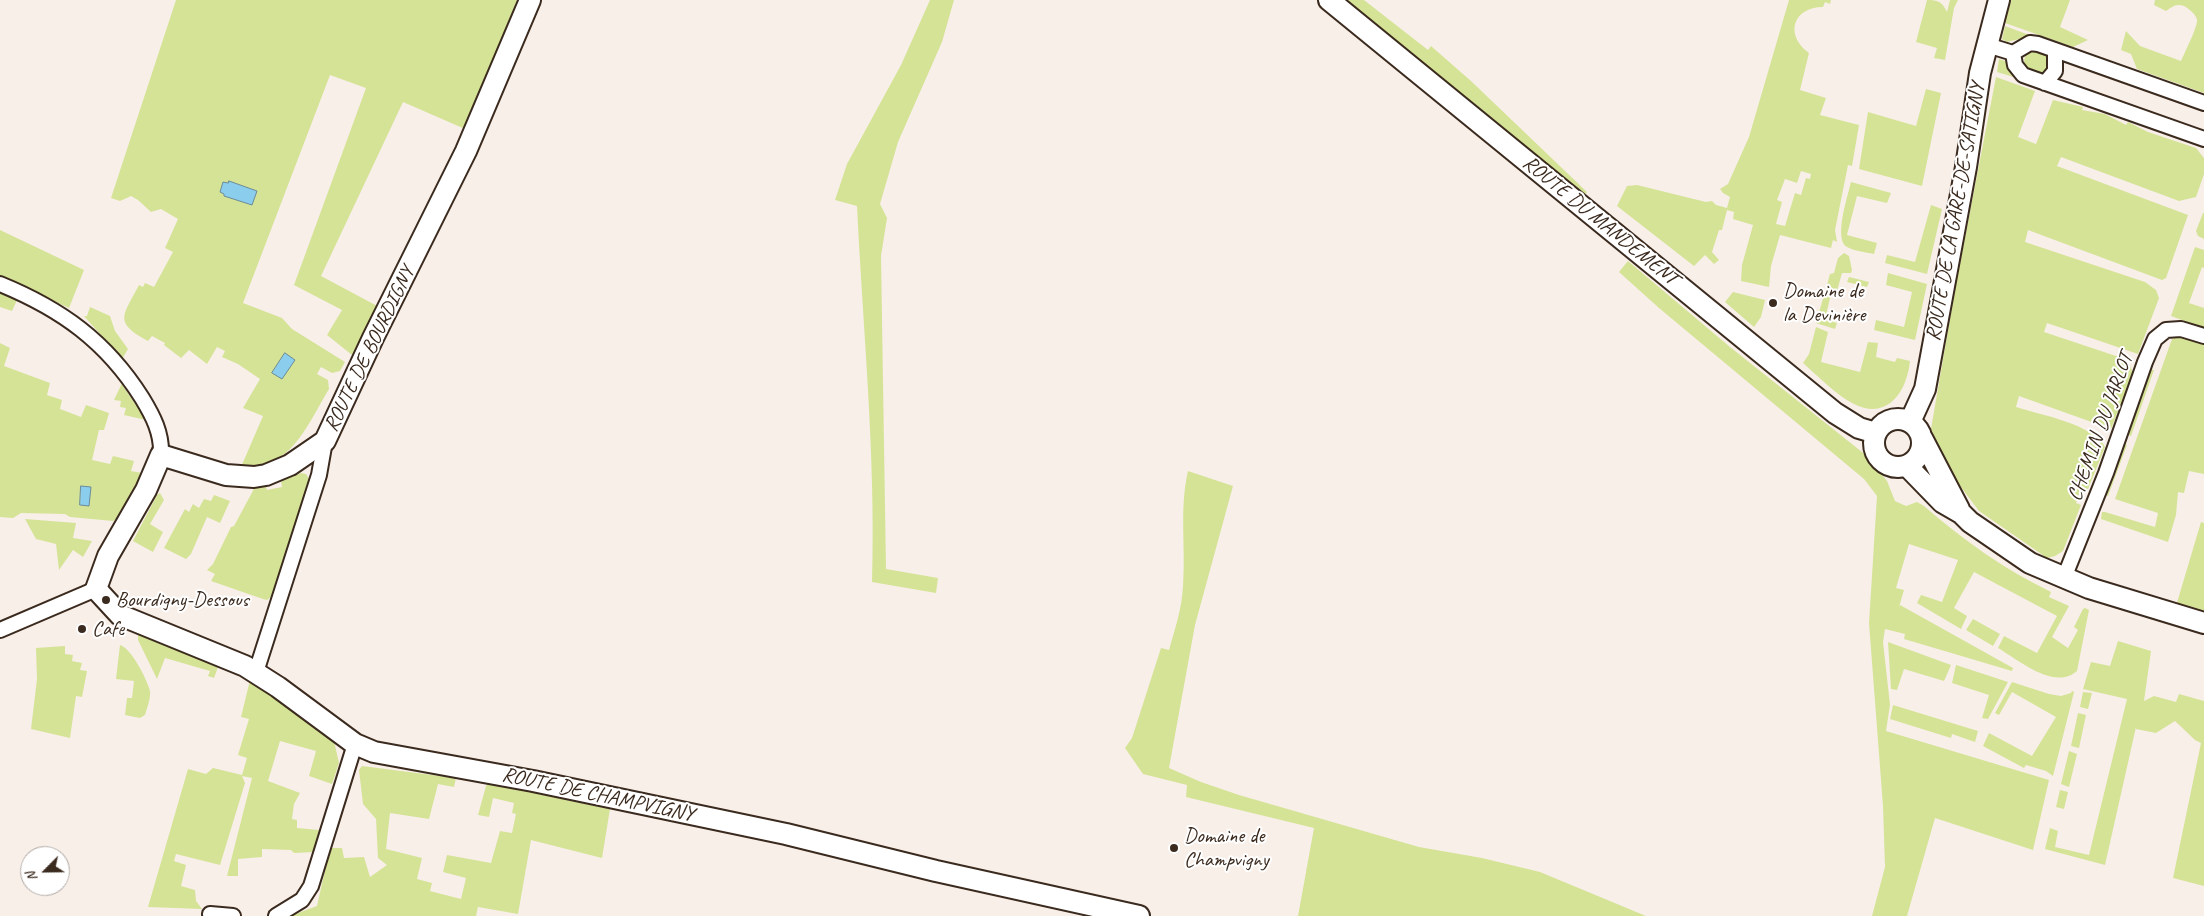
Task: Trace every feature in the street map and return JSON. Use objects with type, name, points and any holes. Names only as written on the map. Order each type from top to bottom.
[{"type":"street","name":"ROUTE DE BOURDIGNY","points":[[161,455],[226,475],[266,475],[290,465],[325,440],[373,338],[466,151],[530,0]]},
{"type":"street","name":"ROUTE DU MANDEMENT","points":[[1329,0],[1835,414],[1859,428],[1876,433]]},
{"type":"street","name":"ROUTE DE LA GARE-DE-SATIGNY","points":[[1916,430],[1987,45],[1999,0]]},
{"type":"street","points":[[1987,45],[2012,53],[2030,42],[2204,103]]},
{"type":"street","points":[[2045,83],[2055,71],[2055,50]]},
{"type":"street","points":[[2012,53],[2018,71],[2023,75],[2204,139]]},
{"type":"street","points":[[0,284],[55,310],[74,322],[105,350],[129,378],[148,409],[160,435],[161,455],[146,490],[108,556],[96,589],[0,630]]},
{"type":"street","name":"CHEMIN DU JARLOT","points":[[2064,578],[2106,473],[2145,362],[2156,339],[2166,330],[2181,329],[2204,336]]},
{"type":"street","points":[[1916,430],[1921,451],[1918,457],[1907,466],[1893,467],[1880,460],[1874,448],[1876,433],[1879,428],[1890,420],[1904,419],[1916,430],[1961,513]]},
{"type":"street","points":[[256,672],[319,475],[325,440]]},
{"type":"street","points":[[1907,466],[1942,502],[1961,513],[1976,526],[2030,563],[2064,578],[2204,623]]},
{"type":"street","name":"ROUTE DE CHAMPVIGNY","points":[[96,589],[120,615],[256,672],[355,744],[385,755],[533,781],[786,834],[936,871],[1140,916]]},
{"type":"street","points":[[276,916],[302,900],[311,886],[355,744]]},
{"type":"street","points":[[210,914],[232,916]]},
{"type":"green space","points":[[176,0],[517,0],[465,129],[403,102],[321,276],[379,307],[352,355],[327,335],[342,310],[294,285],[366,88],[330,75],[243,303],[282,318],[292,329],[345,362],[340,371],[332,373],[321,367],[317,374],[328,380],[329,389],[305,431],[285,454],[273,462],[258,466],[241,467],[263,416],[243,408],[260,379],[238,364],[222,357],[225,351],[217,347],[207,364],[189,350],[181,358],[164,345],[165,343],[152,336],[148,341],[137,334],[130,329],[124,318],[139,285],[143,287],[145,283],[154,287],[173,252],[165,248],[178,219],[161,209],[151,212],[131,196],[120,201],[111,198]]},
{"type":"green space","points":[[930,0],[954,0],[942,42],[898,142],[880,204],[887,218],[881,256],[886,569],[938,578],[936,593],[872,582],[871,441],[857,206],[835,200],[847,164],[901,65]]},
{"type":"green space","points":[[1347,0],[1364,0],[1428,50],[1431,46],[1471,81],[1587,192],[1584,195]]},
{"type":"green space","points":[[1789,0],[1831,0],[1830,4],[1825,2],[1823,7],[1813,8],[1799,17],[1795,23],[1795,31],[1796,38],[1801,46],[1809,53],[1800,90],[1826,98],[1820,115],[1859,125],[1852,166],[1848,165],[1835,230],[1837,242],[1833,240],[1831,248],[1780,235],[1771,266],[1769,287],[1741,281],[1742,265],[1753,225],[1733,219],[1734,212],[1727,210],[1722,230],[1719,230],[1712,252],[1719,260],[1714,264],[1705,255],[1694,266],[1617,206],[1627,186],[1637,185],[1706,202],[1712,201],[1716,205],[1727,208],[1730,197],[1720,189],[1728,184],[1749,137]],"holes":[[[1801,171],[1811,174],[1810,179],[1806,178],[1801,195],[1795,193],[1785,226],[1776,224],[1782,202],[1777,200],[1785,179],[1797,183]]]},
{"type":"green space","points":[[1927,0],[1940,2],[1947,12],[1950,0],[1958,0],[1954,8],[1945,60],[1934,58],[1937,48],[1916,42]]},
{"type":"green space","points":[[2011,0],[2070,0],[2060,27],[2088,40],[2073,47],[2005,23]]},
{"type":"green space","points":[[2155,0],[2204,0],[2204,93],[2137,69],[2131,54],[2121,50],[2126,31],[2140,46],[2181,61],[2191,40],[2197,20],[2192,12],[2184,6],[2176,5],[2166,11],[2154,5]]},
{"type":"green space","points":[[2005,26],[2032,36],[2007,42],[2002,39]]},
{"type":"green space","points":[[2037,49],[2046,53],[2050,62],[2046,71],[2037,75],[2028,71],[2024,62],[2028,53]]},
{"type":"green space","points":[[1999,59],[2005,61],[2017,78],[1997,72]]},
{"type":"green space","points":[[1996,77],[2035,91],[2018,137],[2036,144],[2053,100],[2083,107],[2082,110],[2105,114],[2126,125],[2128,122],[2148,132],[2196,148],[2204,158],[2204,174],[2196,197],[2179,201],[2061,157],[2057,166],[2188,215],[2166,278],[2162,280],[2028,230],[2025,242],[2145,282],[2156,290],[2159,298],[2138,354],[2047,323],[2044,332],[2122,358],[2130,365],[2133,374],[2111,429],[2019,396],[2016,407],[2078,426],[2099,439],[2105,447],[2088,489],[2081,488],[2076,503],[2081,505],[2063,551],[2047,558],[1979,511],[1945,466],[1931,429],[1956,284]]},
{"type":"green space","points":[[1926,89],[1941,93],[1922,186],[1859,169],[1868,112],[1916,126]]},
{"type":"green space","points":[[1851,182],[1891,193],[1887,203],[1857,196],[1847,235],[1877,243],[1874,254],[1853,250],[1843,243],[1841,227]]},
{"type":"green space","points":[[1931,205],[1942,209],[1927,274],[1885,263],[1887,255],[1915,262]]},
{"type":"green space","points":[[2203,213],[2204,239],[2198,236],[2196,231]]},
{"type":"green space","points":[[0,230],[84,270],[69,308],[0,276]]},
{"type":"green space","points":[[2195,247],[2204,250],[2204,268],[2202,267],[2189,303],[2204,308],[2204,328],[2171,316]]},
{"type":"green space","points":[[1844,253],[1849,256],[1852,270],[1851,273],[1842,273],[1837,291],[1832,290],[1825,319],[1837,323],[1835,329],[1816,323],[1830,274],[1834,273],[1838,258]]},
{"type":"green space","points":[[1628,261],[1730,347],[1867,456],[1887,481],[1895,501],[1906,506],[1917,502],[1924,506],[1984,553],[2017,574],[2051,592],[2049,597],[2069,606],[2052,637],[2068,648],[2078,630],[2074,627],[2083,609],[2089,610],[2077,671],[2068,676],[2058,678],[2047,676],[2026,666],[1998,648],[2004,636],[2037,653],[2057,616],[1974,572],[1954,608],[1967,616],[1961,629],[1917,603],[1921,595],[1942,602],[1958,560],[1909,544],[1896,588],[1904,590],[1899,607],[1900,605],[2013,668],[2012,671],[1904,639],[1905,634],[1885,629],[1883,642],[1890,705],[1886,731],[2049,780],[2033,850],[1935,818],[1907,916],[1872,916],[1885,867],[1883,806],[1869,623],[1877,496],[1864,479],[1659,308],[1619,272]]},
{"type":"green space","points":[[1888,273],[1927,284],[1915,340],[1874,330],[1876,320],[1904,327],[1912,292],[1886,285]]},
{"type":"green space","points":[[1849,277],[1869,282],[1867,287],[1847,282]]},
{"type":"green space","points":[[0,292],[18,298],[12,311],[0,307]]},
{"type":"green space","points":[[1733,292],[1765,300],[1761,317],[1754,327],[1725,302]]},
{"type":"green space","points":[[90,307],[110,316],[115,331],[128,349],[122,359],[84,316],[87,316]]},
{"type":"green space","points":[[1816,327],[1828,332],[1821,362],[1860,372],[1868,342],[1878,343],[1876,357],[1895,362],[1897,358],[1910,361],[1905,383],[1894,400],[1886,406],[1877,409],[1854,404],[1834,390],[1803,363],[1809,354]]},
{"type":"green space","points":[[2185,337],[2204,344],[2204,474],[2189,471],[2184,493],[2178,492],[2176,515],[2168,542],[2101,519],[2102,512],[2105,512],[2155,527],[2158,513],[2115,499],[2172,339]]},
{"type":"green space","points":[[0,343],[10,348],[4,366],[50,383],[47,395],[62,400],[60,409],[81,417],[86,405],[109,413],[104,430],[99,430],[92,460],[110,464],[113,456],[134,461],[131,471],[142,473],[118,518],[113,521],[70,517],[65,514],[21,513],[13,518],[0,517]]},
{"type":"green space","points":[[2150,369],[2154,370],[2131,436],[2126,434]]},
{"type":"green space","points":[[122,383],[146,420],[124,415],[126,408],[120,407],[121,401],[114,400]]},
{"type":"green space","points":[[2123,444],[2127,445],[2108,496],[2105,495]]},
{"type":"green space","points":[[1188,471],[1233,486],[1195,625],[1169,768],[1201,782],[1239,795],[1419,847],[1482,858],[1540,872],[1646,916],[1298,916],[1314,828],[1186,797],[1187,785],[1143,774],[1125,748],[1132,738],[1161,648],[1169,650],[1180,610],[1184,571],[1183,514]]},
{"type":"green space","points":[[301,473],[306,474],[310,480],[275,594],[267,600],[211,581],[215,574],[207,570],[213,564],[231,527],[234,526],[255,487],[265,485],[267,490],[282,487],[281,481]]},
{"type":"green space","points":[[160,493],[164,500],[150,524],[163,532],[153,552],[133,541],[157,495]]},
{"type":"green space","points":[[214,495],[230,501],[220,523],[207,517],[191,554],[186,559],[164,548],[185,509],[189,512],[193,504],[199,508],[204,499],[211,501]]},
{"type":"green space","points":[[25,519],[76,523],[73,538],[92,541],[83,557],[73,550],[59,570],[56,544],[36,539]]},
{"type":"green space","points":[[2201,522],[2204,523],[2204,613],[2176,606]]},
{"type":"green space","points":[[1973,619],[2000,634],[1993,646],[1966,630]]},
{"type":"green space","points":[[140,634],[218,667],[214,678],[208,676],[210,671],[165,658],[157,679],[138,640],[138,635]]},
{"type":"green space","points":[[2118,641],[2151,651],[2144,701],[2154,696],[2176,702],[2179,694],[2204,701],[2204,886],[2173,878],[2201,743],[2195,740],[2175,721],[2156,733],[2136,729],[2136,727],[2105,865],[2045,849],[2050,828],[2058,831],[2055,847],[2089,855],[2127,699],[2083,689],[2091,662],[2110,666]]},
{"type":"green space","points":[[1888,642],[1951,665],[1944,681],[1904,669],[1897,690],[1891,689]]},
{"type":"green space","points":[[120,645],[134,658],[146,679],[150,691],[145,715],[140,718],[125,715],[127,698],[132,698],[134,681],[116,679]]},
{"type":"green space","points":[[65,646],[65,654],[73,655],[72,661],[82,663],[80,670],[87,671],[82,697],[76,696],[70,738],[31,729],[37,679],[36,648]]},
{"type":"green space","points":[[1956,665],[2008,682],[1988,719],[1982,718],[1989,695],[1952,683]]},
{"type":"green space","points":[[250,680],[334,741],[339,763],[332,784],[309,776],[316,751],[280,741],[268,781],[300,793],[294,804],[292,819],[297,820],[297,828],[319,830],[314,852],[294,853],[291,850],[262,849],[262,857],[238,859],[238,876],[227,876],[252,778],[242,776],[245,783],[220,865],[176,854],[174,861],[186,865],[181,886],[195,890],[196,901],[202,909],[148,907],[188,769],[206,774],[213,768],[242,775],[247,758],[238,755],[249,719],[241,717]]},
{"type":"green space","points":[[2012,682],[2061,696],[2072,691],[2074,692],[2053,776],[2046,771],[2026,765],[2024,768],[1983,746],[1989,733],[2032,756],[2056,717],[2012,692],[1999,715],[1995,713]]},
{"type":"green space","points":[[2083,692],[2092,693],[2088,709],[2080,707]]},
{"type":"green space","points":[[1893,705],[1978,731],[1975,742],[1952,734],[1951,738],[1890,719]]},
{"type":"green space","points":[[2078,713],[2086,715],[2079,748],[2071,746]]},
{"type":"green space","points":[[2069,751],[2077,754],[2069,787],[2061,784]]},
{"type":"green space","points":[[362,766],[456,778],[454,787],[438,784],[429,819],[390,813],[386,849],[422,858],[417,879],[432,883],[430,891],[461,899],[466,878],[443,872],[447,855],[491,863],[500,831],[512,833],[516,814],[512,813],[514,803],[493,798],[489,817],[478,815],[486,786],[489,782],[563,794],[566,800],[610,809],[602,858],[531,840],[518,914],[478,907],[476,916],[290,916],[317,906],[330,848],[342,848],[344,858],[364,857],[370,877],[387,865],[378,858],[376,819],[363,804],[359,770]]},
{"type":"green space","points":[[2060,790],[2068,792],[2064,809],[2056,807]]},
{"type":"water","points":[[229,181],[257,191],[252,205],[224,196],[220,192],[223,182],[228,183]]},
{"type":"water","points":[[285,353],[295,360],[282,379],[272,373]]},
{"type":"water","points":[[81,486],[91,487],[89,506],[80,505]]},
{"type":"place","name":"Domaine de la Devinière","points":[[1773,303]]},
{"type":"place","name":"Bourdigny-Dessous","points":[[106,600]]},
{"type":"place","name":"Cafe","points":[[82,629]]},
{"type":"place","name":"Domaine de Champvigny","points":[[1174,848]]}]
